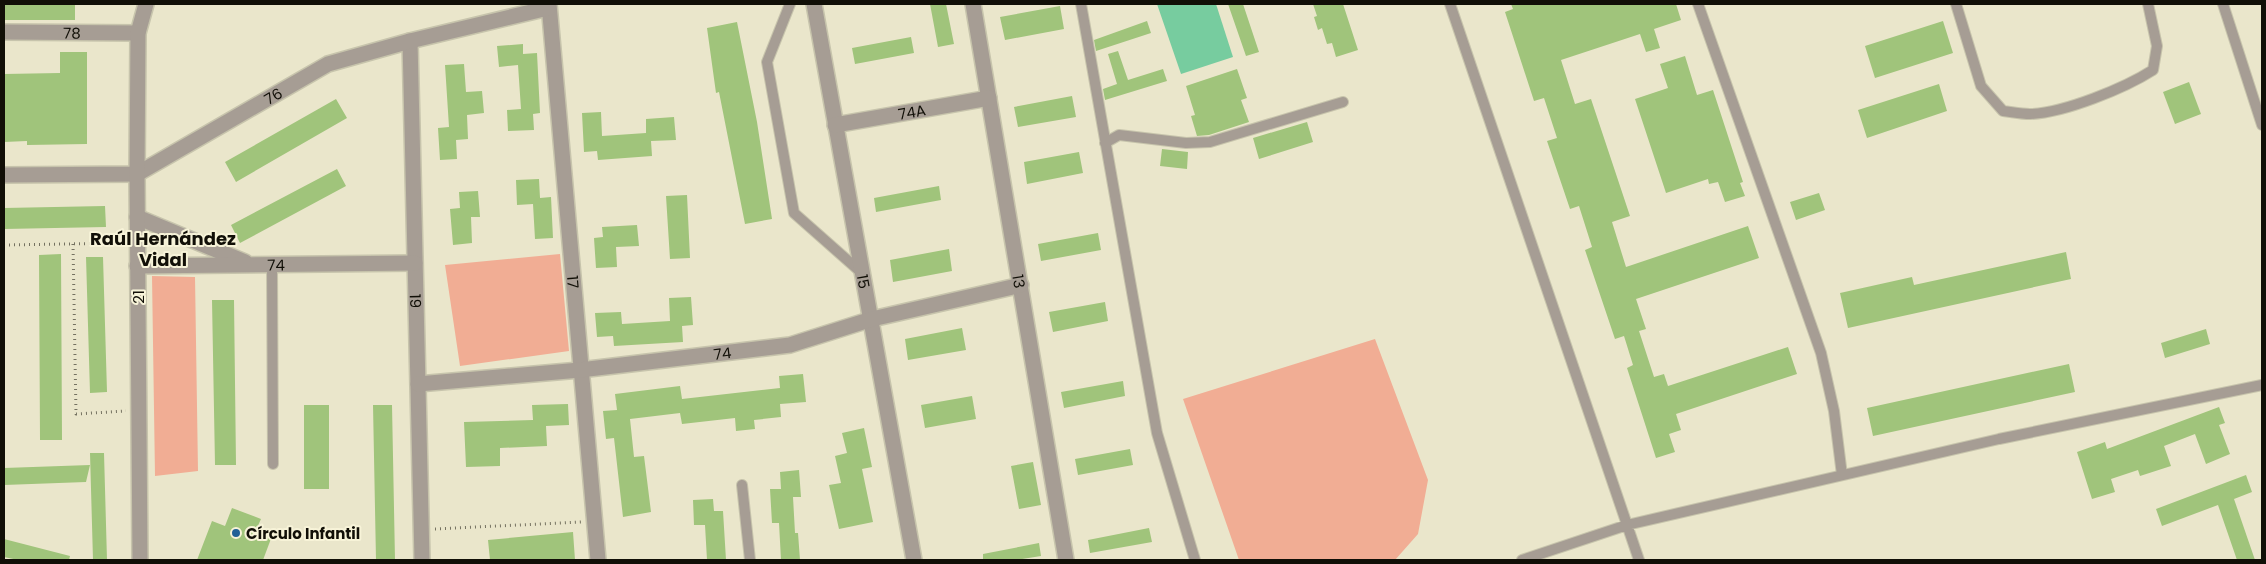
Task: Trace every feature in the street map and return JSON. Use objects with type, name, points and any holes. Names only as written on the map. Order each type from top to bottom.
[{"type":"street","name":"21","points":[[140,560],[137,266],[138,33],[146,4]]},
{"type":"street","name":"15","points":[[814,4],[914,560]]},
{"type":"street","name":"13","points":[[973,4],[1066,560]]},
{"type":"street","name":"76","points":[[4,175],[137,174],[328,64],[548,6]]},
{"type":"street","name":"17","points":[[548,6],[598,560]]},
{"type":"street","name":"78","points":[[4,32],[138,33]]},
{"type":"street","name":"19","points":[[410,41],[422,560]]},
{"type":"street","name":"74A","points":[[835,125],[989,98]]},
{"type":"street","points":[[137,217],[251,264]]},
{"type":"street","name":"74","points":[[137,266],[415,263]]},
{"type":"street","name":"74","points":[[418,384],[580,370],[790,345],[872,319],[1021,285]]},
{"type":"lane","points":[[790,4],[768,62],[794,212],[864,274]]},
{"type":"lane","points":[[1081,4],[1104,143],[1157,433],[1195,560]]},
{"type":"lane","points":[[1450,4],[1639,560]]},
{"type":"lane","points":[[1698,4],[1821,353],[1834,411],[1842,475]]},
{"type":"lane","points":[[1956,4],[1981,86],[2003,111],[2031,114],[2061,108],[2131,84],[2153,70],[2157,46],[2148,4]]},
{"type":"lane","points":[[2223,4],[2262,125]]},
{"type":"lane","points":[[1104,143],[1119,135],[1186,143],[1210,142],[1343,102]]},
{"type":"lane","points":[[272,264],[273,464]]},
{"type":"lane","points":[[1522,560],[1627,525],[1999,439],[2262,385]]},
{"type":"lane","points":[[742,485],[750,560]]},
{"type":"path","points":[[4,245],[137,243]]},
{"type":"path","points":[[73,244],[76,414],[138,410]]},
{"type":"path","points":[[421,529],[594,522]]},
{"type":"shaded area","points":[[1157,4],[1216,4],[1233,57],[1181,74]]},
{"type":"shaded area","points":[[560,254],[569,351],[460,366],[445,265]]},
{"type":"shaded area","points":[[152,276],[195,277],[198,471],[155,476]]},
{"type":"shaded area","points":[[1375,339],[1428,480],[1418,534],[1395,560],[1239,560],[1183,399]]},
{"type":"building","points":[[4,4],[75,4],[75,20],[4,20]]},
{"type":"building","points":[[930,4],[946,4],[954,44],[938,47]]},
{"type":"building","points":[[1228,4],[1243,4],[1259,52],[1246,56]]},
{"type":"building","points":[[1313,4],[1343,4],[1358,50],[1336,57],[1332,43],[1327,44],[1322,28],[1318,30],[1314,17],[1317,16]]},
{"type":"building","points":[[1511,4],[1676,4],[1681,20],[1654,29],[1660,48],[1646,52],[1640,34],[1561,60],[1575,104],[1591,99],[1630,216],[1612,222],[1626,267],[1748,226],[1759,258],[1636,299],[1646,329],[1639,331],[1654,377],[1664,374],[1668,386],[1788,347],[1797,374],[1676,414],[1681,430],[1669,434],[1675,452],[1656,458],[1627,368],[1633,365],[1624,336],[1615,339],[1585,250],[1592,247],[1579,206],[1570,209],[1547,141],[1557,138],[1544,98],[1534,101],[1505,12],[1513,9]]},
{"type":"building","points":[[1060,6],[1064,29],[1005,40],[1000,17]]},
{"type":"building","points":[[1147,21],[1151,33],[1096,51],[1094,40]]},
{"type":"building","points":[[1943,21],[1953,53],[1875,78],[1865,46]]},
{"type":"building","points":[[737,22],[757,122],[772,219],[745,224],[719,92],[716,93],[707,28]]},
{"type":"building","points":[[911,37],[914,53],[855,64],[852,48]]},
{"type":"building","points":[[523,44],[523,54],[537,53],[540,113],[533,114],[534,130],[508,131],[507,110],[521,109],[518,65],[499,67],[497,46]]},
{"type":"building","points":[[1118,51],[1128,80],[1163,69],[1167,81],[1105,100],[1103,89],[1117,84],[1108,54]]},
{"type":"building","points":[[60,52],[87,52],[87,144],[27,145],[27,141],[4,142],[4,74],[60,73]]},
{"type":"building","points":[[1685,56],[1697,95],[1713,90],[1743,182],[1740,183],[1745,196],[1725,202],[1718,182],[1709,184],[1708,179],[1666,193],[1635,99],[1668,88],[1660,64]]},
{"type":"building","points":[[464,64],[466,92],[482,91],[484,113],[467,115],[468,139],[456,140],[457,159],[440,160],[438,128],[449,127],[445,65]]},
{"type":"building","points":[[1237,69],[1247,98],[1241,100],[1249,122],[1209,135],[1197,136],[1191,116],[1195,115],[1186,86]]},
{"type":"building","points":[[2189,82],[2201,114],[2175,124],[2163,92]]},
{"type":"building","points":[[1939,84],[1947,111],[1867,138],[1858,110]]},
{"type":"building","points":[[1072,96],[1076,117],[1018,127],[1014,107]]},
{"type":"building","points":[[336,99],[347,118],[236,182],[225,162]]},
{"type":"building","points":[[601,112],[602,136],[646,133],[646,119],[674,117],[676,140],[651,141],[652,156],[598,160],[597,151],[584,152],[582,113]]},
{"type":"building","points":[[1307,122],[1313,142],[1259,159],[1253,138]]},
{"type":"building","points":[[1162,149],[1188,152],[1187,169],[1160,166]]},
{"type":"building","points":[[1079,152],[1083,173],[1027,184],[1024,162]]},
{"type":"building","points":[[337,169],[346,186],[240,243],[231,225]]},
{"type":"building","points":[[539,179],[540,198],[551,197],[553,238],[535,239],[533,204],[517,205],[516,180]]},
{"type":"building","points":[[939,186],[941,200],[876,212],[874,198]]},
{"type":"building","points":[[478,191],[480,217],[471,217],[472,243],[453,245],[450,209],[460,208],[459,192]]},
{"type":"building","points":[[1819,193],[1825,210],[1796,220],[1790,202]]},
{"type":"building","points":[[687,195],[690,258],[670,259],[666,196]]},
{"type":"building","points":[[105,206],[106,227],[4,229],[4,208]]},
{"type":"building","points":[[637,225],[639,246],[616,247],[617,267],[596,268],[594,238],[603,237],[602,227]]},
{"type":"building","points":[[1098,233],[1101,250],[1041,261],[1038,244]]},
{"type":"building","points":[[949,249],[952,271],[893,282],[890,260]]},
{"type":"building","points":[[2066,252],[2071,279],[1848,328],[1840,293],[1912,277],[1914,285]]},
{"type":"building","points":[[61,254],[62,440],[40,440],[39,255]]},
{"type":"building","points":[[86,257],[103,257],[107,392],[90,393]]},
{"type":"building","points":[[691,297],[693,325],[682,326],[683,342],[614,346],[613,336],[597,337],[595,313],[621,312],[622,324],[670,321],[669,298]]},
{"type":"building","points":[[212,300],[234,300],[236,465],[215,465]]},
{"type":"building","points":[[1105,302],[1108,321],[1053,332],[1049,312]]},
{"type":"building","points":[[962,328],[966,350],[908,360],[905,339]]},
{"type":"building","points":[[2206,329],[2210,344],[2165,358],[2161,343]]},
{"type":"building","points":[[2069,364],[2075,392],[1873,436],[1867,408]]},
{"type":"building","points":[[803,374],[806,402],[780,404],[781,417],[754,420],[755,429],[736,431],[735,418],[682,424],[680,413],[630,419],[634,457],[644,456],[651,512],[623,517],[614,438],[606,439],[603,411],[617,410],[615,394],[680,386],[682,399],[780,388],[779,376]]},
{"type":"building","points":[[1123,381],[1125,396],[1064,408],[1061,392]]},
{"type":"building","points":[[972,396],[976,419],[925,428],[921,405]]},
{"type":"building","points":[[568,404],[569,425],[546,426],[547,446],[500,448],[500,466],[466,467],[464,422],[533,420],[532,405]]},
{"type":"building","points":[[304,405],[329,405],[329,489],[304,489]]},
{"type":"building","points":[[373,405],[392,405],[395,560],[376,560]]},
{"type":"building","points":[[2219,407],[2225,423],[2219,425],[2230,454],[2206,464],[2195,434],[2164,446],[2171,466],[2140,476],[2138,470],[2111,479],[2115,492],[2092,499],[2077,452],[2105,442],[2107,449]]},
{"type":"building","points":[[864,428],[872,467],[862,469],[873,522],[839,529],[829,485],[841,483],[835,456],[847,453],[842,433]]},
{"type":"building","points":[[1130,449],[1133,465],[1078,475],[1075,459]]},
{"type":"building","points":[[90,453],[104,453],[107,560],[93,560]]},
{"type":"building","points":[[1033,462],[1041,505],[1019,509],[1011,466]]},
{"type":"building","points":[[90,465],[86,482],[4,485],[4,468]]},
{"type":"building","points":[[799,470],[801,497],[793,497],[795,533],[798,533],[800,560],[781,560],[779,523],[772,523],[770,489],[781,489],[780,472]]},
{"type":"building","points":[[2246,475],[2252,492],[2234,499],[2255,560],[2237,560],[2218,505],[2162,526],[2156,509]]},
{"type":"building","points":[[713,499],[714,511],[723,511],[726,560],[707,560],[705,525],[694,525],[693,500]]},
{"type":"building","name":"Círculo Infantil","points":[[232,508],[261,519],[256,530],[272,536],[263,560],[197,560],[212,521],[225,526]]},
{"type":"building","points":[[1149,528],[1152,542],[1090,553],[1088,540]]},
{"type":"building","points":[[573,532],[575,560],[490,560],[488,540]]},
{"type":"building","points":[[4,539],[70,556],[69,560],[18,560],[4,557]]},
{"type":"building","points":[[1039,543],[1041,556],[1016,560],[983,560],[983,554]]},
{"type":"place","name":"Círculo Infantil","points":[[236,533]]},
{"type":"district","name":"Raúl Hernández Vidal","points":[[163,248]]}]
